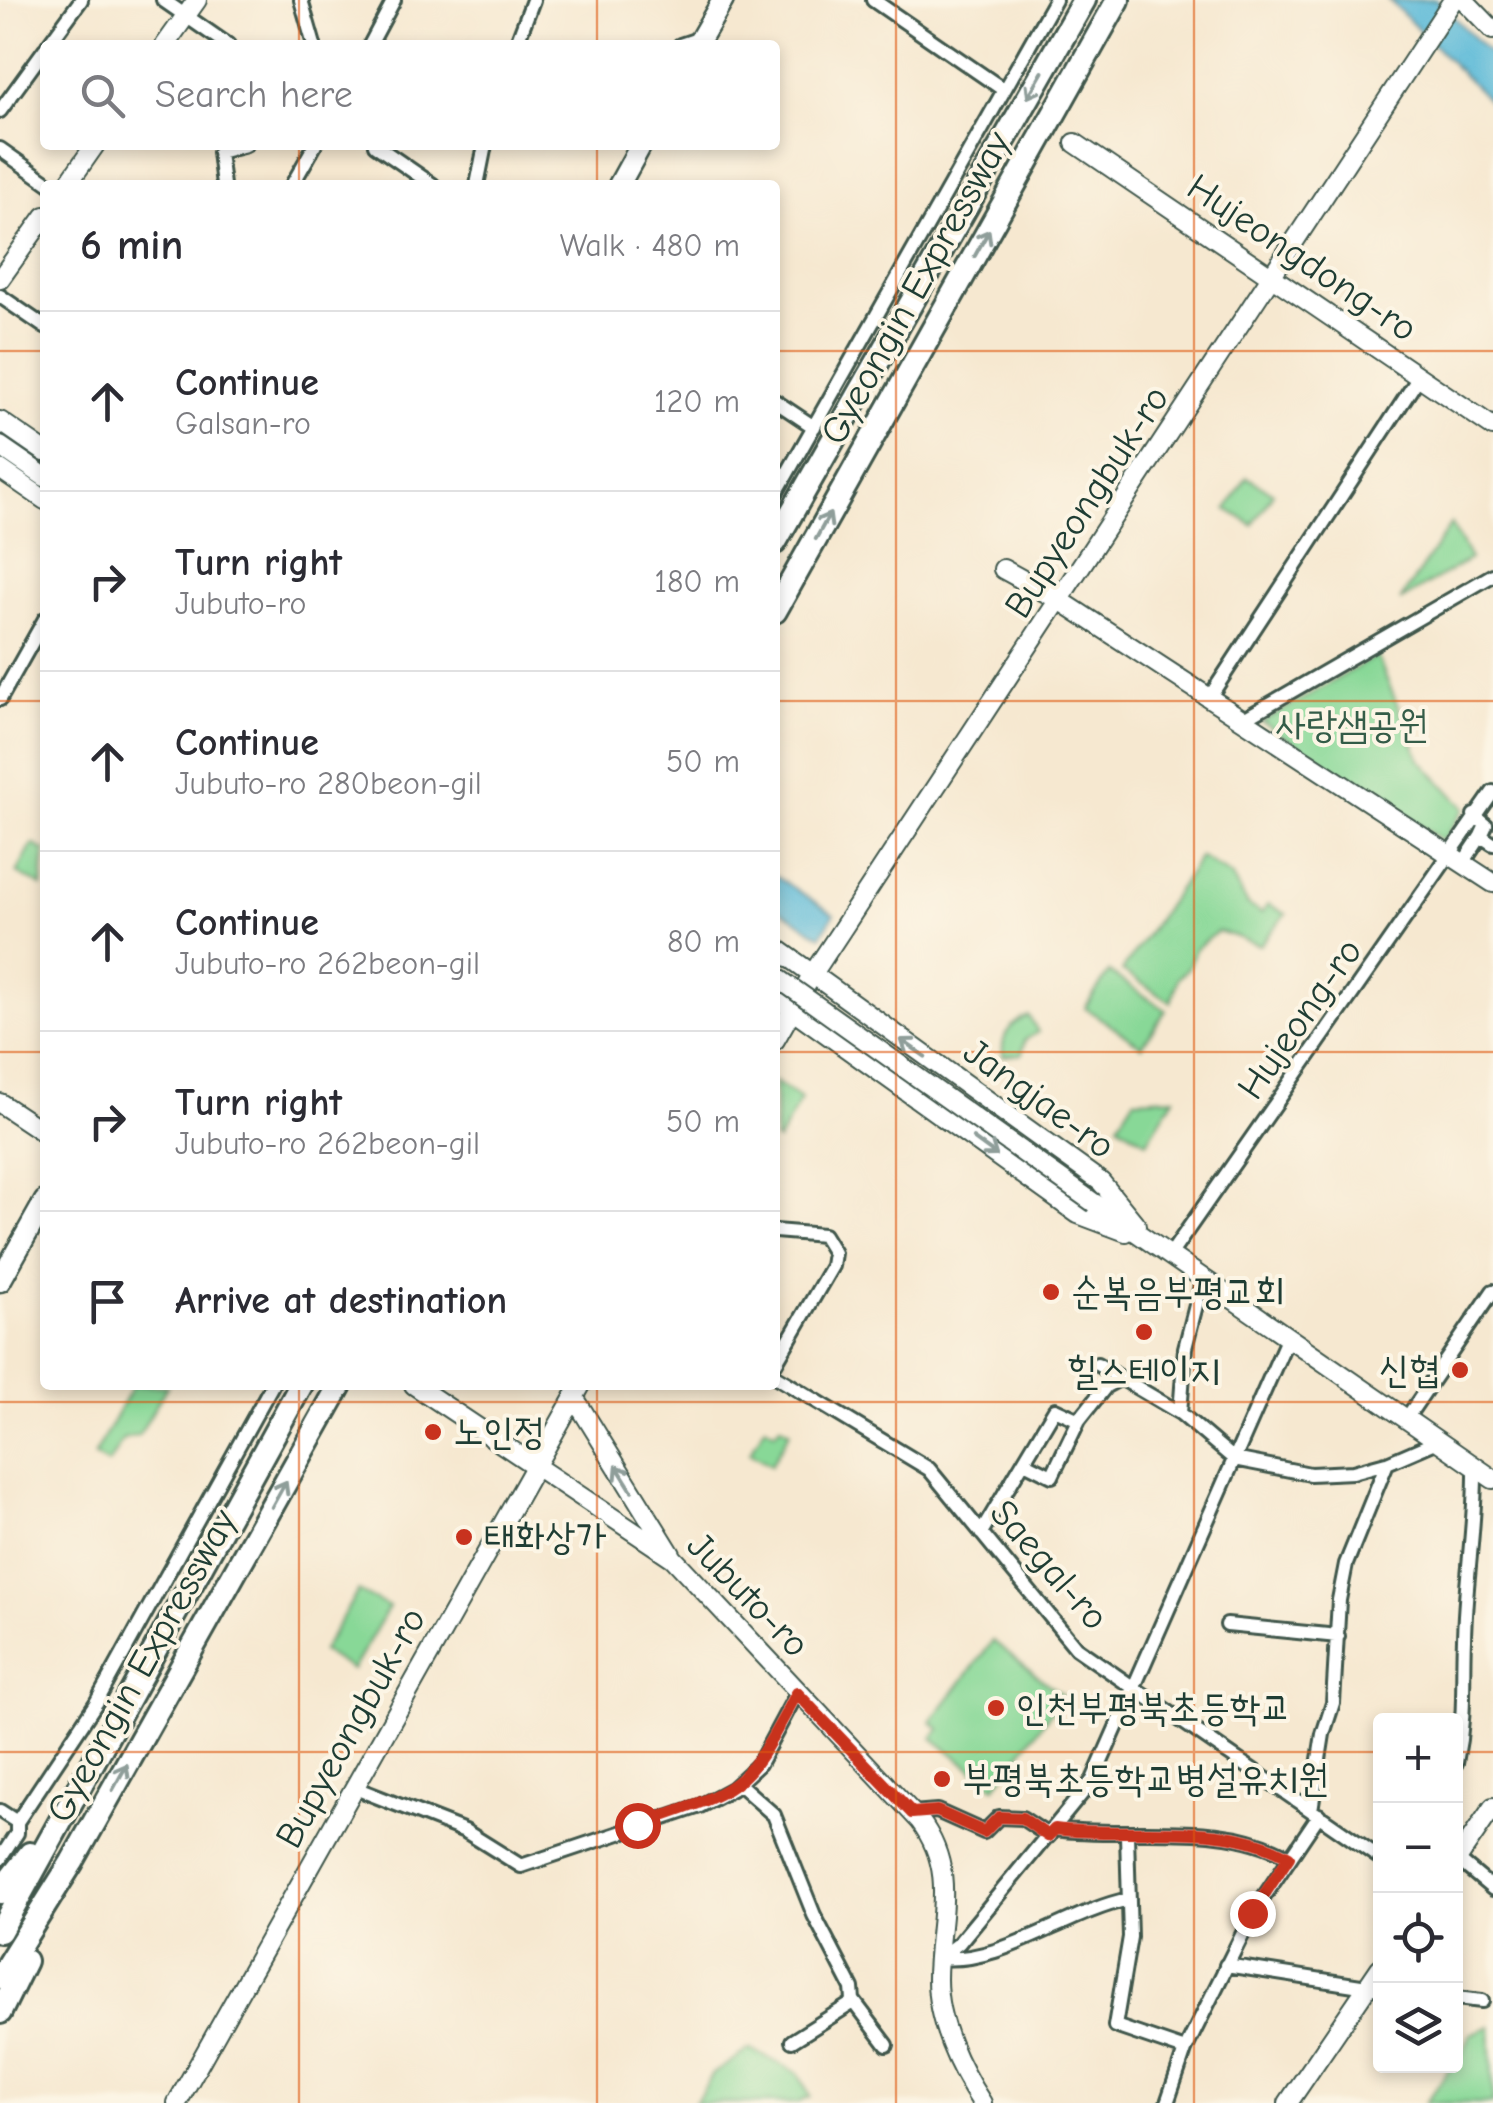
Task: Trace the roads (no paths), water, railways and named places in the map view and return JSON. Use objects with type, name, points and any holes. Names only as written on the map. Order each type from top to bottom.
[{"type":"highway","name":"Gyeongin Expressway","points":[[780,533],[1084,0]]},
{"type":"highway","name":"Gyeongin Expressway","points":[[780,602],[1118,0]]},
{"type":"highway","name":"Gyeongin Expressway","points":[[0,1931],[298,1390]]},
{"type":"highway","name":"Gyeongin Expressway","points":[[0,1977],[72,1862],[337,1390]]},
{"type":"highway","points":[[0,1892],[58,1820]]},
{"type":"highway","points":[[0,2012],[72,1862]]},
{"type":"main road","points":[[700,40],[723,0]]},
{"type":"main road","points":[[622,180],[638,150]]},
{"type":"main road","points":[[0,1281],[40,1210]]},
{"type":"street","points":[[51,40],[80,0]]},
{"type":"street","points":[[163,0],[221,40]]},
{"type":"street","points":[[169,40],[197,0]]},
{"type":"street","points":[[301,0],[313,40]]},
{"type":"street","points":[[373,40],[394,0]]},
{"type":"street","points":[[518,40],[533,0]]},
{"type":"street","points":[[873,0],[1004,90]]},
{"type":"street","points":[[780,487],[1055,0]]},
{"type":"street","name":"Bupyeongbuk-ro","points":[[780,1031],[812,975],[1061,602],[1452,0]]},
{"type":"street","points":[[1464,0],[1493,30]]},
{"type":"street","points":[[0,111],[40,55]]},
{"type":"street","name":"Hujeongdong-ro","points":[[1075,144],[1493,427]]},
{"type":"street","points":[[0,149],[44,180]]},
{"type":"street","points":[[70,180],[92,150]]},
{"type":"street","points":[[222,180],[219,152],[227,150]]},
{"type":"street","points":[[294,180],[308,150]]},
{"type":"street","points":[[382,150],[426,180]]},
{"type":"street","points":[[478,180],[484,150]]},
{"type":"street","points":[[0,280],[40,223]]},
{"type":"street","points":[[0,296],[40,324]]},
{"type":"street","points":[[1209,698],[1418,377]]},
{"type":"street","points":[[780,404],[814,427]]},
{"type":"street","points":[[0,421],[40,449]]},
{"type":"street","points":[[0,446],[40,474]]},
{"type":"street","points":[[0,469],[40,497]]},
{"type":"street","points":[[1003,568],[1493,883]]},
{"type":"street","points":[[1242,720],[1493,574]]},
{"type":"street","points":[[0,699],[40,628]]},
{"type":"street","name":"Hujeong-ro","points":[[1455,858],[1474,815],[1493,792]]},
{"type":"street","name":"Hujeong-ro","points":[[1170,1255],[1393,939],[1455,858],[1488,830],[1474,815]]},
{"type":"street","name":"Jangjae-ro","points":[[782,951],[1101,1182],[1150,1241]]},
{"type":"street","name":"Jangjae-ro","points":[[780,980],[1150,1241]]},
{"type":"street","name":"Jangjae-ro","points":[[780,1001],[1078,1214],[1150,1241]]},
{"type":"street","points":[[0,1103],[40,1130]]},
{"type":"street","points":[[780,1232],[823,1235],[834,1253],[832,1266],[780,1355]]},
{"type":"street","points":[[1150,1241],[1493,1479]]},
{"type":"street","points":[[1180,1413],[1185,1348],[1203,1278]]},
{"type":"street","points":[[1406,1419],[1493,1292]]},
{"type":"street","points":[[940,1958],[959,1943],[1093,1780],[1288,1337]]},
{"type":"street","points":[[1097,1364],[1180,1413],[1234,1459],[1310,1474],[1353,1472],[1387,1463],[1438,1441]]},
{"type":"street","points":[[1030,1465],[1052,1476],[1079,1420],[1106,1386],[1121,1378]]},
{"type":"street","name":"Saegal-ro","points":[[780,1379],[928,1469],[1076,1648],[1373,1853]]},
{"type":"street","points":[[0,1859],[17,1833],[17,1822],[96,1702],[269,1390]]},
{"type":"street","name":"Jubuto-ro","points":[[421,1390],[674,1558],[932,1837],[943,1868],[937,1979],[945,2025],[982,2103]]},
{"type":"street","points":[[578,1391],[674,1558]]},
{"type":"street","name":"Bupyeongbuk-ro","points":[[178,2103],[578,1391]]},
{"type":"street","points":[[981,1532],[1055,1409],[1079,1420]]},
{"type":"street","points":[[1167,2103],[1185,2050],[1226,1965],[1266,1888],[1315,1812],[1320,1747],[1333,1703],[1346,1564],[1387,1463]]},
{"type":"street","points":[[1462,1713],[1467,1678],[1464,1642],[1476,1526],[1474,1466]]},
{"type":"street","points":[[1227,1625],[1338,1636]]},
{"type":"street","points":[[354,1788],[465,1831],[521,1866],[700,1806],[739,1784],[759,1764],[797,1693]]},
{"type":"street","points":[[739,1784],[774,1815],[854,2002],[887,2045]]},
{"type":"street","points":[[1463,1849],[1493,1807]]},
{"type":"street","points":[[0,1810],[17,1822]]},
{"type":"street","points":[[912,1813],[937,1811],[984,1832],[999,1817],[1022,1818],[1052,1833],[1127,1836],[1197,1831],[1273,1848],[1289,1857]]},
{"type":"street","points":[[1127,1836],[1130,1937],[1115,2026],[1185,2050]]},
{"type":"street","points":[[1463,1865],[1493,1889]]},
{"type":"street","points":[[940,1958],[963,1960],[1012,1946],[1062,1920],[1129,1899]]},
{"type":"street","points":[[1226,1965],[1286,1971],[1373,1988]]},
{"type":"street","points":[[1288,2103],[1373,1989]]},
{"type":"street","points":[[1463,1999],[1482,2001]]},
{"type":"street","points":[[792,2041],[854,2002]]},
{"type":"water","points":[[1389,0],[1437,0],[1493,57],[1493,105]]},
{"type":"water","points":[[780,879],[834,914],[821,936],[780,909]]},
{"type":"place","name":"순복음부평교회","points":[[1051,1292]]},
{"type":"place","name":"힐스테이지","points":[[1144,1332]]},
{"type":"place","name":"신협","points":[[1460,1370]]},
{"type":"place","name":"노인정","points":[[433,1432]]},
{"type":"place","name":"태화상가","points":[[464,1537]]},
{"type":"place","name":"인천부평북초등학교","points":[[996,1708]]},
{"type":"place","name":"부평북초등학교병설유치원","points":[[942,1779]]},
{"type":"park label","name":"사랑샘공원","points":[[1352,725]]}]
